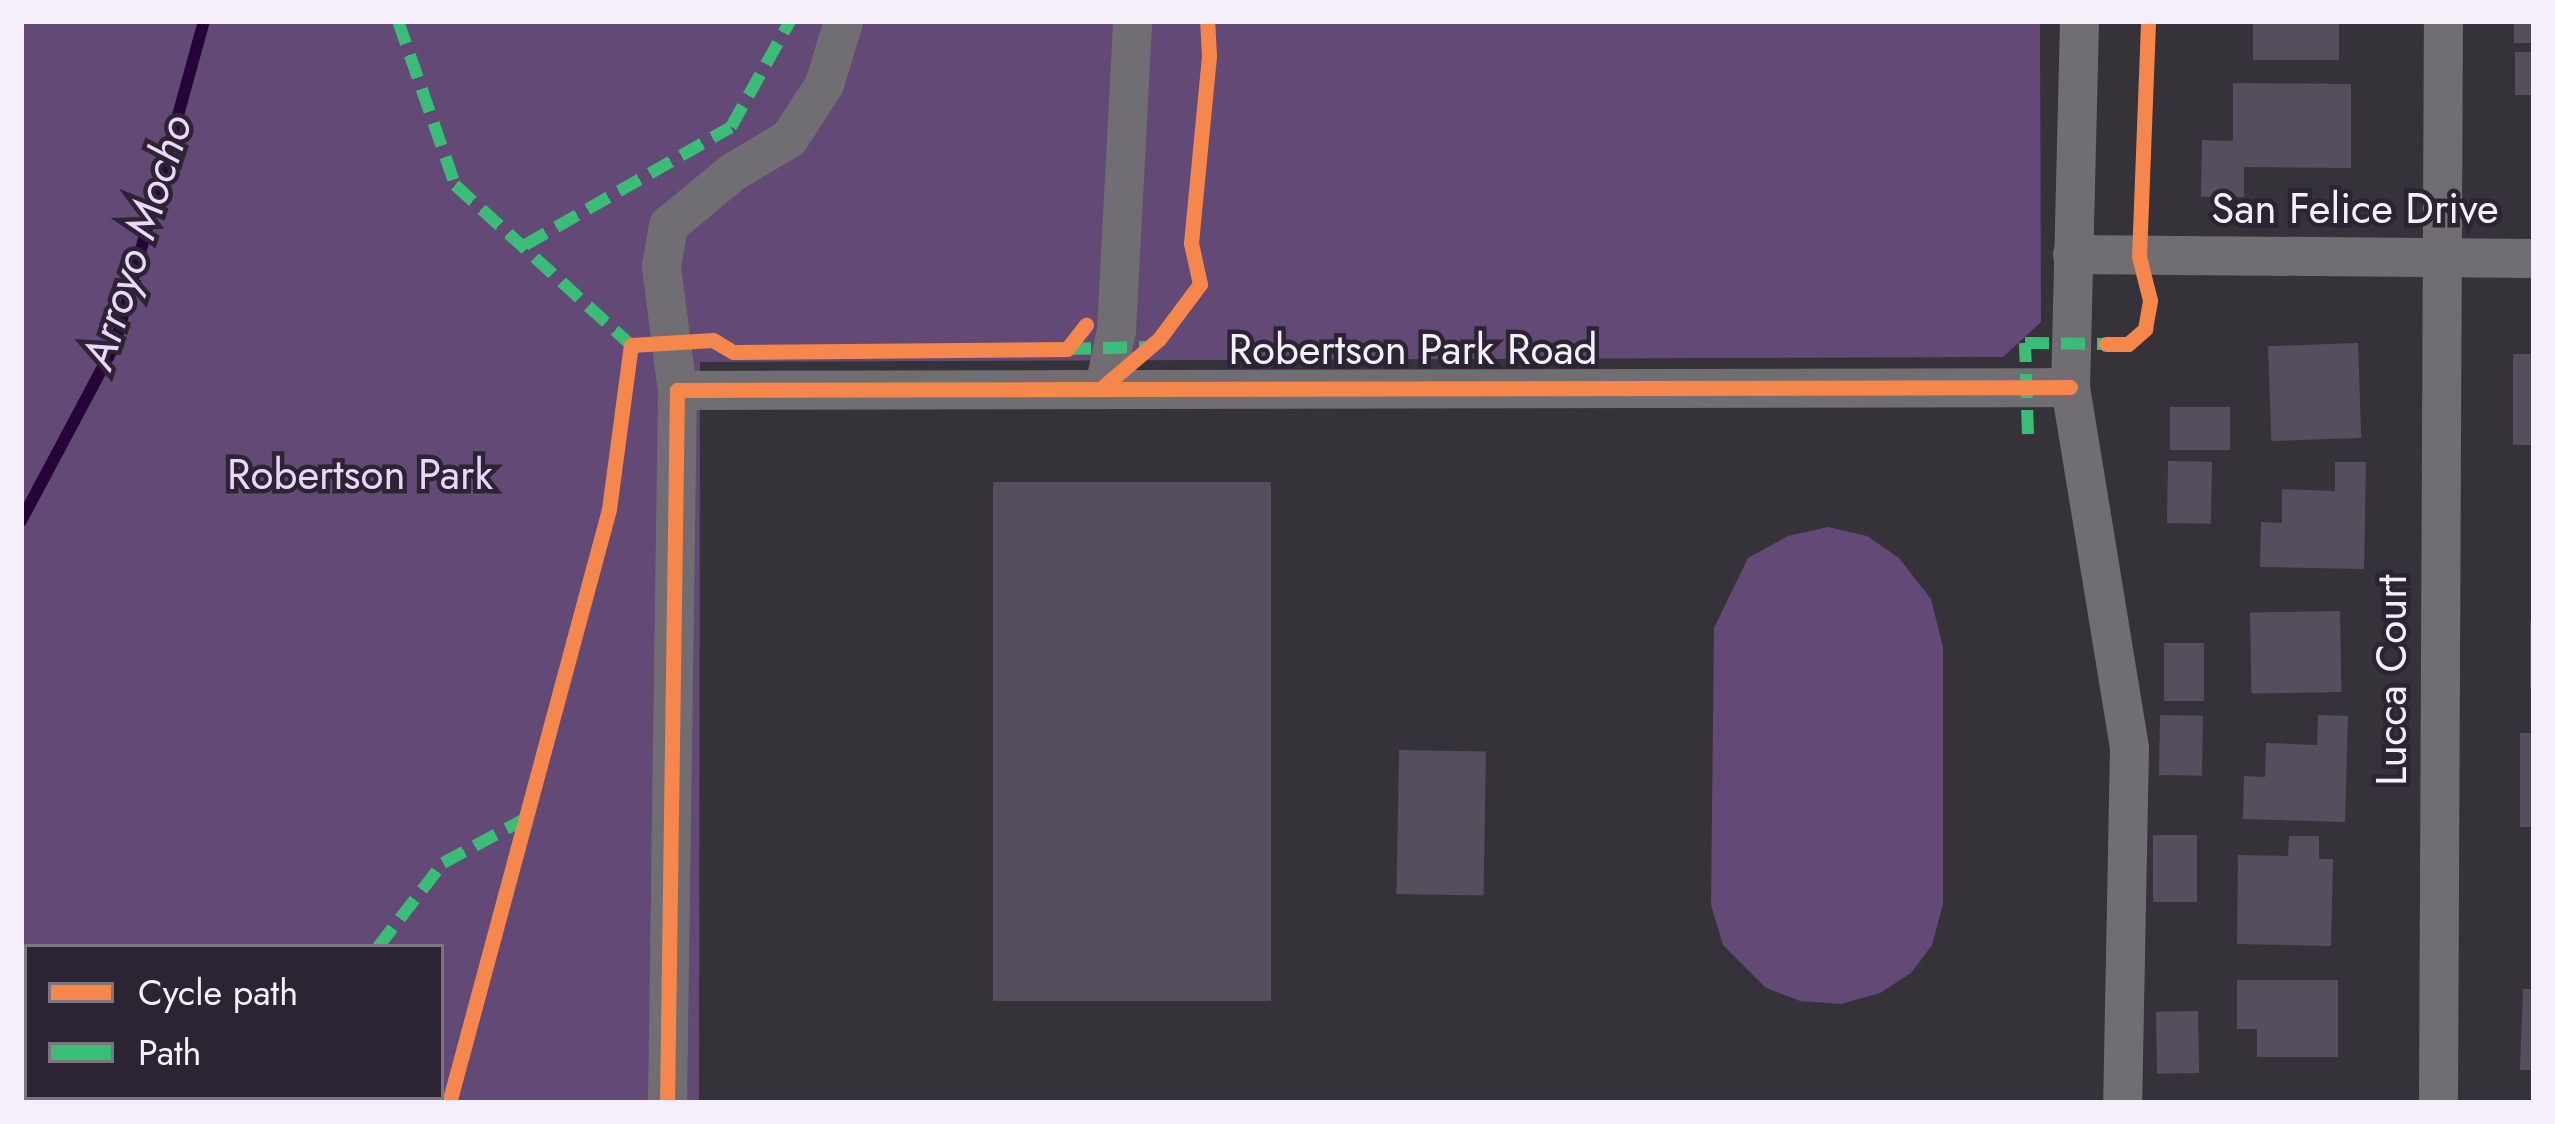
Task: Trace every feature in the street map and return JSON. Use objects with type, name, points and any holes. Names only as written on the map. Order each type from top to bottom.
[{"type":"street","points":[[667,1103],[677,390],[661,266],[668,226],[732,172],[789,137],[824,84],[843,21]]},
{"type":"street","points":[[1105,386],[1117,329],[1132,21]]},
{"type":"street","points":[[2079,21],[2070,387],[2129,747],[2122,1103]]},
{"type":"street","name":"Lucca Court","points":[[2438,1103],[2443,21]]},
{"type":"street","name":"San Felice Drive","points":[[2072,254],[2534,258]]},
{"type":"street","name":"Robertson Park Road","points":[[677,390],[2070,387]]},
{"type":"green space","name":"Robertson Park","points":[[21,21],[2040,21],[2041,322],[2003,357],[700,362],[699,1103],[21,1103]]},
{"type":"green space","points":[[1828,527],[1867,536],[1899,558],[1931,599],[1943,647],[1943,904],[1932,945],[1911,973],[1880,993],[1841,1004],[1800,1001],[1766,988],[1723,945],[1711,905],[1714,628],[1748,558],[1788,536]]},
{"type":"building","points":[[2253,21],[2339,21],[2339,60],[2253,60]]},
{"type":"building","points":[[2514,21],[2534,21],[2534,43],[2514,43]]},
{"type":"building","points":[[2515,52],[2534,52],[2534,95],[2515,95]]},
{"type":"building","points":[[2233,83],[2351,84],[2351,168],[2244,167],[2244,197],[2201,197],[2202,140],[2233,141]]},
{"type":"building","points":[[2358,343],[2361,438],[2271,441],[2268,346]]},
{"type":"building","points":[[2513,354],[2534,354],[2534,445],[2513,445]]},
{"type":"building","points":[[2170,407],[2230,407],[2230,450],[2170,450]]},
{"type":"building","points":[[2168,461],[2212,462],[2211,524],[2167,523]]},
{"type":"building","points":[[2335,462],[2366,462],[2364,569],[2260,567],[2261,522],[2282,523],[2282,489],[2335,491]]},
{"type":"building","points":[[993,482],[1271,482],[1271,1001],[993,1001]]},
{"type":"building","points":[[2340,611],[2341,692],[2251,694],[2250,613]]},
{"type":"building","points":[[2530,621],[2534,621],[2534,689],[2530,689]]},
{"type":"building","points":[[2164,643],[2204,643],[2204,701],[2164,701]]},
{"type":"building","points":[[2160,715],[2203,716],[2202,776],[2159,775]]},
{"type":"building","points":[[2318,715],[2348,716],[2345,822],[2243,819],[2244,776],[2265,777],[2266,743],[2317,745]]},
{"type":"building","points":[[2520,733],[2534,733],[2534,827],[2520,827]]},
{"type":"building","points":[[1399,750],[1486,752],[1483,895],[1396,894]]},
{"type":"building","points":[[2153,835],[2197,835],[2197,902],[2153,902]]},
{"type":"building","points":[[2289,836],[2319,836],[2319,859],[2333,859],[2331,946],[2237,944],[2238,855],[2288,856]]},
{"type":"building","points":[[2237,980],[2338,980],[2338,1057],[2257,1057],[2257,1029],[2237,1029]]},
{"type":"building","points":[[2523,989],[2534,989],[2534,1070],[2520,1070]]},
{"type":"building","points":[[2198,1011],[2199,1073],[2157,1074],[2156,1012]]},
{"type":"waterway","name":"Arroyo Mocho","points":[[21,521],[115,344],[204,21]]},
{"type":"marked path","points":[[398,21],[455,185],[631,345],[639,344]]},
{"type":"marked path","points":[[525,245],[731,127],[790,21]]},
{"type":"marked path","points":[[2028,434],[2025,343],[2106,344]]},
{"type":"marked path","points":[[1067,349],[1145,347]]},
{"type":"marked path","points":[[380,944],[443,863],[523,820]]},
{"type":"cycle path","points":[[1104,386],[1159,339],[1200,284],[1191,243],[1209,56],[1207,21]]},
{"type":"cycle path","points":[[2106,344],[2128,344],[2145,329],[2150,300],[2139,257],[2148,21]]},
{"type":"cycle path","points":[[449,1103],[609,509],[631,345],[713,340],[733,352],[1067,349],[1086,325]]},
{"type":"cycle path","points":[[667,1103],[677,390],[2070,387]]}]
